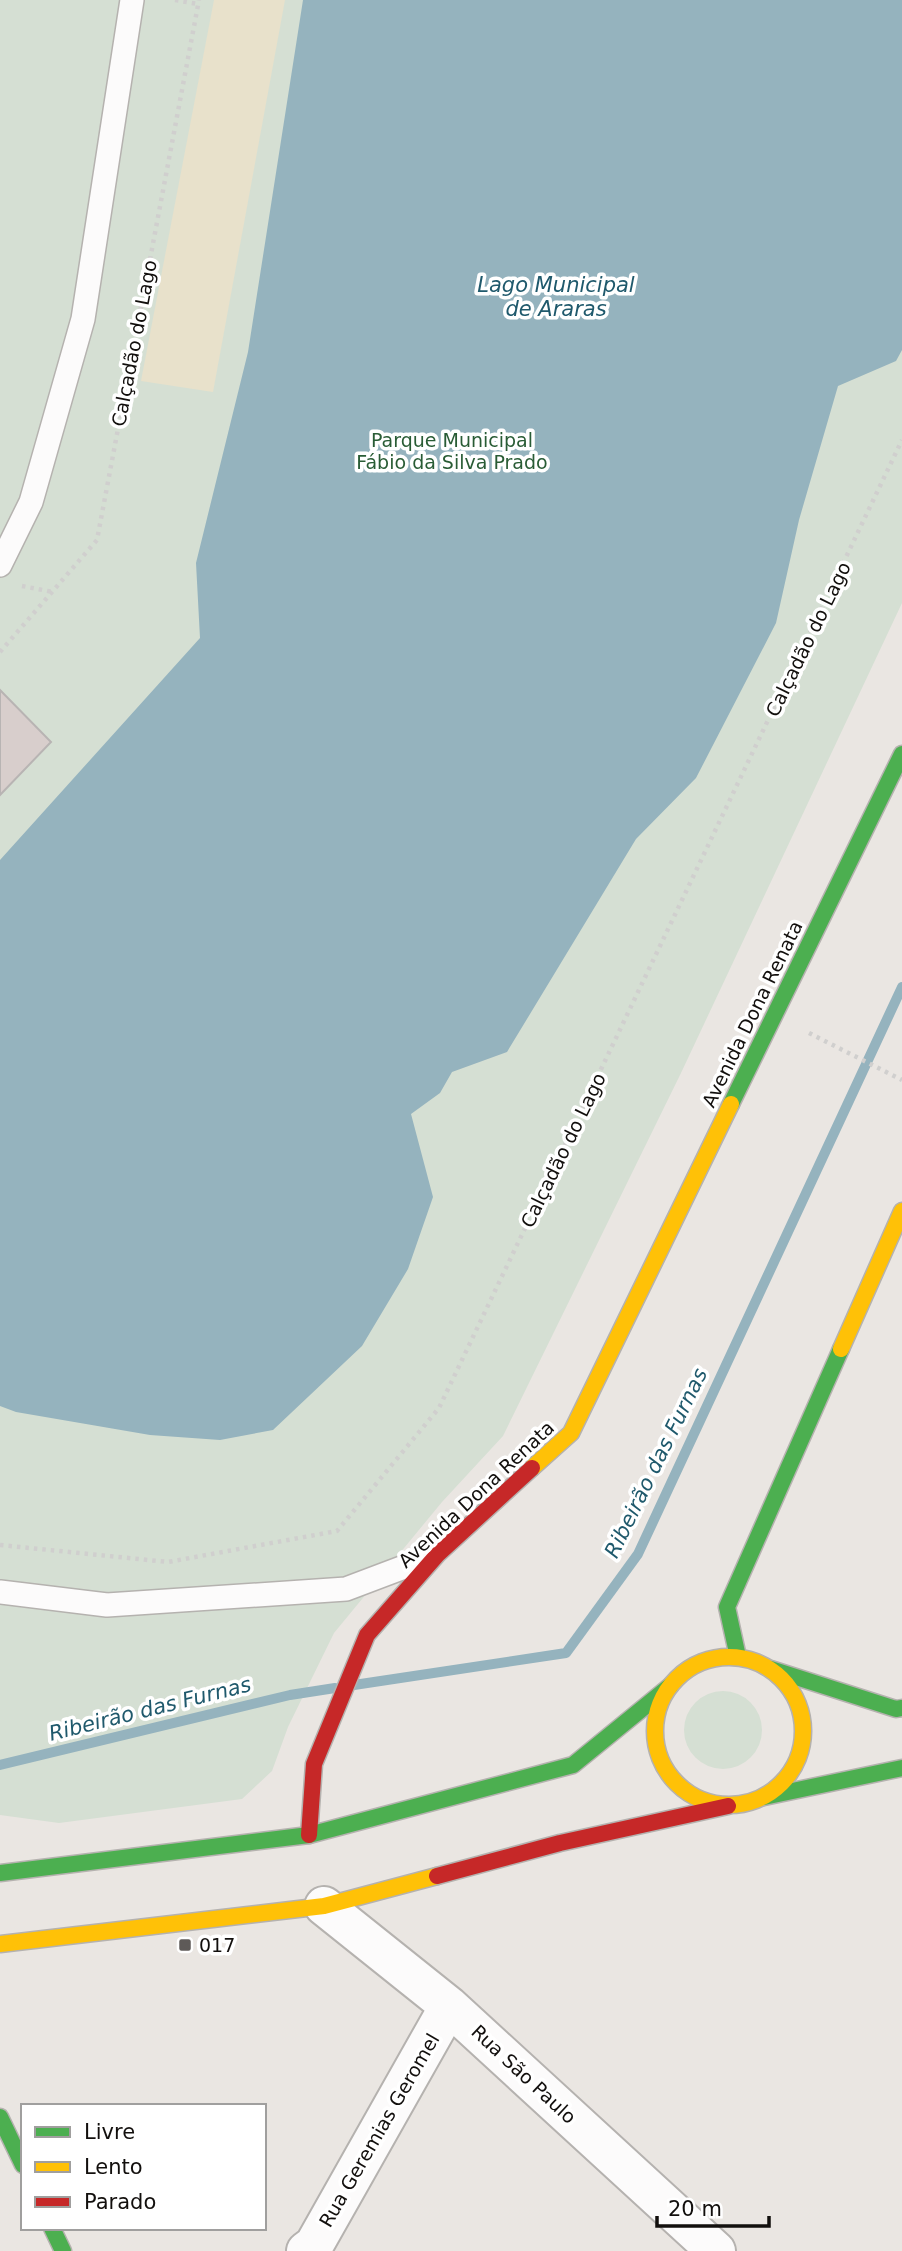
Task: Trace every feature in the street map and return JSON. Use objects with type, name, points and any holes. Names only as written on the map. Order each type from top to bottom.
[{"type":"main road","name":"Avenida Dona Renata","points":[[309,1835],[314,1764],[367,1635],[438,1554],[571,1433],[902,754]]},
{"type":"main road","points":[[738,1657],[727,1607],[902,1211]]},
{"type":"main road","points":[[0,1873],[309,1835],[573,1765],[627,1724],[684,1672],[719,1657],[738,1657],[896,1709],[902,1708]]},
{"type":"main road","points":[[764,1797],[784,1781],[797,1760],[803,1735],[800,1710],[789,1687],[771,1669]]},
{"type":"main road","points":[[670,1686],[659,1707],[655,1730],[658,1753],[668,1774],[684,1791],[705,1802],[728,1806]]},
{"type":"main road","points":[[0,1944],[324,1906],[560,1843],[902,1768]]},
{"type":"main road","points":[[0,2117],[5,2143],[21,2163]]},
{"type":"main road","points":[[53,2230],[63,2251]]},
{"type":"street","name":"Rua São Paulo","points":[[324,1906],[449,2006],[716,2251]]},
{"type":"street","name":"Rua Geremias Geromel","points":[[313,2249],[449,2006]]},
{"type":"lane","points":[[0,565],[31,502],[83,319],[132,0]]},
{"type":"lane","points":[[0,1592],[107,1605],[346,1589],[438,1554]]},
{"type":"path","points":[[175,0],[199,2]]},
{"type":"path","name":"Calçadão do Lago","points":[[0,652],[97,540],[199,2]]},
{"type":"path","name":"Calçadão do Lago","points":[[0,1545],[168,1562],[337,1531],[439,1408],[902,440]]},
{"type":"path","points":[[13,584],[53,592]]},
{"type":"path","points":[[829,1043],[902,1080]]},
{"type":"green space","name":"Lago Municipal de Araras","points":[[0,0],[902,0],[902,603],[681,1073],[503,1436],[442,1502],[334,1633],[288,1727],[272,1771],[242,1799],[59,1823],[0,1815]]},
{"type":"green space","points":[[715,1691],[731,1691],[745,1697],[756,1708],[762,1722],[762,1738],[756,1752],[745,1763],[731,1769],[715,1769],[701,1763],[690,1752],[684,1738],[684,1722],[690,1708],[701,1697]]},
{"type":"sand","points":[[214,0],[285,0],[213,392],[141,381]]},
{"type":"water","name":"Lago Municipal de Araras","points":[[303,0],[902,0],[902,350],[896,361],[838,386],[799,520],[776,623],[696,778],[636,839],[507,1052],[452,1072],[440,1093],[411,1114],[433,1197],[408,1269],[362,1346],[273,1430],[220,1440],[150,1435],[16,1412],[0,1406],[0,860],[200,638],[196,563],[248,352]]},
{"type":"building","points":[[0,690],[51,742],[0,795]]},
{"type":"waterway","name":"Ribeirão das Furnas","points":[[354,1685],[566,1653],[638,1554],[902,987]]},
{"type":"waterway","name":"Ribeirão das Furnas","points":[[0,1765],[290,1695],[335,1688]]},
{"type":"traffic: fast","points":[[731,1104],[902,754]]},
{"type":"traffic: fast","points":[[738,1657],[727,1607],[841,1349]]},
{"type":"traffic: fast","points":[[771,1669],[896,1709],[902,1708]]},
{"type":"traffic: fast","points":[[0,1873],[309,1835],[573,1765],[670,1686]]},
{"type":"traffic: fast","points":[[764,1797],[902,1768]]},
{"type":"traffic: fast","points":[[0,2117],[21,2161]]},
{"type":"traffic: fast","points":[[53,2230],[63,2251]]},
{"type":"traffic: slow","points":[[532,1468],[571,1433],[731,1104]]},
{"type":"traffic: slow","points":[[841,1349],[902,1211]]},
{"type":"traffic: slow","points":[[729,1657],[757,1663],[781,1679],[797,1703],[803,1731],[797,1759],[781,1783],[757,1799],[729,1805],[701,1799],[677,1783],[661,1759],[655,1731],[661,1703],[677,1679],[701,1663],[729,1657]]},
{"type":"traffic: slow","points":[[0,1944],[324,1906],[437,1876]]},
{"type":"traffic: jam","points":[[309,1835],[314,1764],[367,1635],[438,1554],[532,1468]]},
{"type":"traffic: jam","points":[[437,1876],[560,1843],[728,1806]]},
{"type":"place","name":"017","points":[[185,1945]]},
{"type":"park label","name":"Parque Municipal Fábio da Silva Prado","points":[[452,451]]}]
